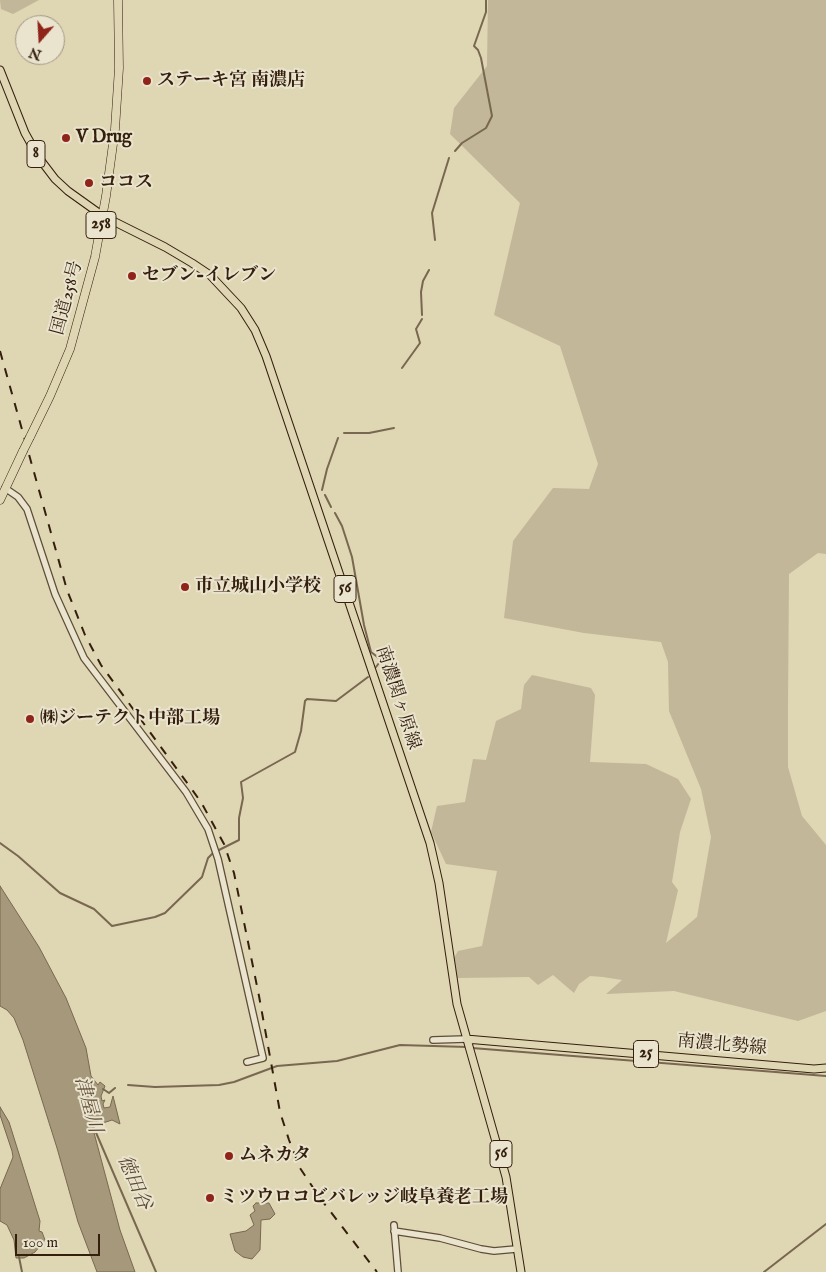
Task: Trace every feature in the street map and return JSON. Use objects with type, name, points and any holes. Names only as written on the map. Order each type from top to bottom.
[{"type":"highway","name":"国道258号","points":[[0,500],[50,396],[70,349],[90,276],[103,216],[115,129],[119,68],[118,0]]},
{"type":"main road","name":"8","points":[[0,70],[25,133],[38,158],[55,179],[68,191],[103,216]]},
{"type":"main road","name":"南濃関ヶ原線","points":[[103,216],[165,247],[192,262],[210,275],[240,308],[255,330],[266,356],[430,843],[439,883],[457,1004],[506,1177],[520,1272]]},
{"type":"main road","name":"南濃北勢線","points":[[466,1039],[814,1069],[826,1068]]},
{"type":"street","points":[[5,488],[18,497],[27,509],[55,594],[84,658],[194,804],[208,829],[217,856],[262,1058],[247,1062]]},
{"type":"street","points":[[433,1040],[466,1039]]},
{"type":"street","points":[[398,1272],[394,1228],[487,1250],[516,1249]]},
{"type":"shaded area","points":[[0,0],[39,0],[13,14],[1,9]]},
{"type":"shaded area","points":[[488,0],[826,0],[826,554],[818,553],[789,574],[788,767],[802,816],[826,845],[826,1011],[798,1021],[674,991],[606,994],[622,980],[603,977],[590,976],[579,984],[574,993],[553,975],[538,985],[529,977],[457,978],[454,958],[458,951],[482,946],[497,871],[446,864],[431,832],[437,806],[465,802],[473,759],[486,760],[496,721],[521,709],[524,685],[532,675],[591,688],[595,695],[590,762],[646,764],[678,779],[691,799],[680,832],[672,882],[678,890],[666,943],[697,917],[711,837],[701,789],[669,711],[668,662],[661,642],[584,633],[504,618],[513,541],[553,488],[589,489],[598,464],[560,346],[494,315],[520,203],[450,134],[454,108],[487,66]]},
{"type":"water","name":"津屋川","points":[[0,886],[39,947],[66,998],[86,1048],[91,1076],[98,1085],[100,1082],[105,1086],[101,1096],[102,1101],[105,1100],[104,1108],[110,1107],[113,1096],[120,1124],[112,1120],[103,1123],[101,1120],[95,1122],[93,1129],[120,1230],[135,1272],[97,1272],[78,1222],[23,1040],[14,1018],[7,1010],[0,1006]]},
{"type":"water","points":[[0,1107],[9,1122],[40,1221],[39,1231],[42,1232],[45,1240],[35,1252],[24,1258],[16,1258],[14,1240],[7,1225],[0,1221],[0,1189],[13,1157],[0,1115]]},
{"type":"water","points":[[256,1203],[269,1203],[275,1214],[270,1219],[261,1220],[260,1250],[252,1259],[243,1257],[235,1251],[230,1234],[246,1231],[254,1225],[250,1215],[255,1211],[253,1206]]},
{"type":"waterway","points":[[455,151],[462,143],[486,128],[492,116],[481,58],[474,46],[486,12],[486,0]]},
{"type":"waterway","points":[[435,240],[432,213],[449,158]]},
{"type":"waterway","points":[[422,315],[421,292],[423,281],[429,270]]},
{"type":"waterway","points":[[402,368],[420,343],[416,329],[422,319]]},
{"type":"waterway","points":[[344,433],[369,433],[394,428]]},
{"type":"waterway","points":[[322,490],[338,438]]},
{"type":"waterway","points":[[325,495],[331,507]]},
{"type":"waterway","points":[[335,513],[342,526],[352,557],[364,625],[371,652],[380,659]]},
{"type":"waterway","points":[[376,667],[379,663]]},
{"type":"waterway","points":[[0,843],[18,856],[60,893],[94,909],[112,926],[155,917],[165,913],[202,877],[208,858],[213,853],[239,840],[239,818],[243,798],[241,782],[295,752],[301,731],[305,701],[307,699],[336,701],[368,677]]},
{"type":"waterway","points":[[128,1085],[155,1087],[219,1085],[234,1082],[277,1066],[337,1061],[400,1045],[467,1047]]},
{"type":"waterway","points":[[472,1048],[826,1076]]},
{"type":"waterway","name":"津屋川","points":[[103,1089],[109,1093],[115,1088]]},
{"type":"waterway","name":"徳田谷","points":[[92,1126],[156,1272]]},
{"type":"waterway","name":"徳田谷","points":[[764,1272],[826,1224]]},
{"type":"waterway","points":[[19,1257],[22,1272]]},
{"type":"railway","points":[[0,351],[67,590],[85,635],[101,665],[201,802],[224,844],[234,873],[280,1112],[300,1168],[320,1198],[377,1272]]},
{"type":"place","name":"ステーキ宮 南濃店","points":[[147,81]]},
{"type":"place","name":"V Drug","points":[[66,138]]},
{"type":"place","name":"ココス","points":[[89,183]]},
{"type":"place","name":"セブン-イレブン","points":[[132,276]]},
{"type":"place","name":"市立城山小学校","points":[[185,587]]},
{"type":"place","name":"㈱ジーテクト中部工場","points":[[30,719]]},
{"type":"place","name":"ムネカタ","points":[[229,1156]]},
{"type":"place","name":"ミツウロコビバレッジ岐阜養老工場","points":[[210,1198]]}]
